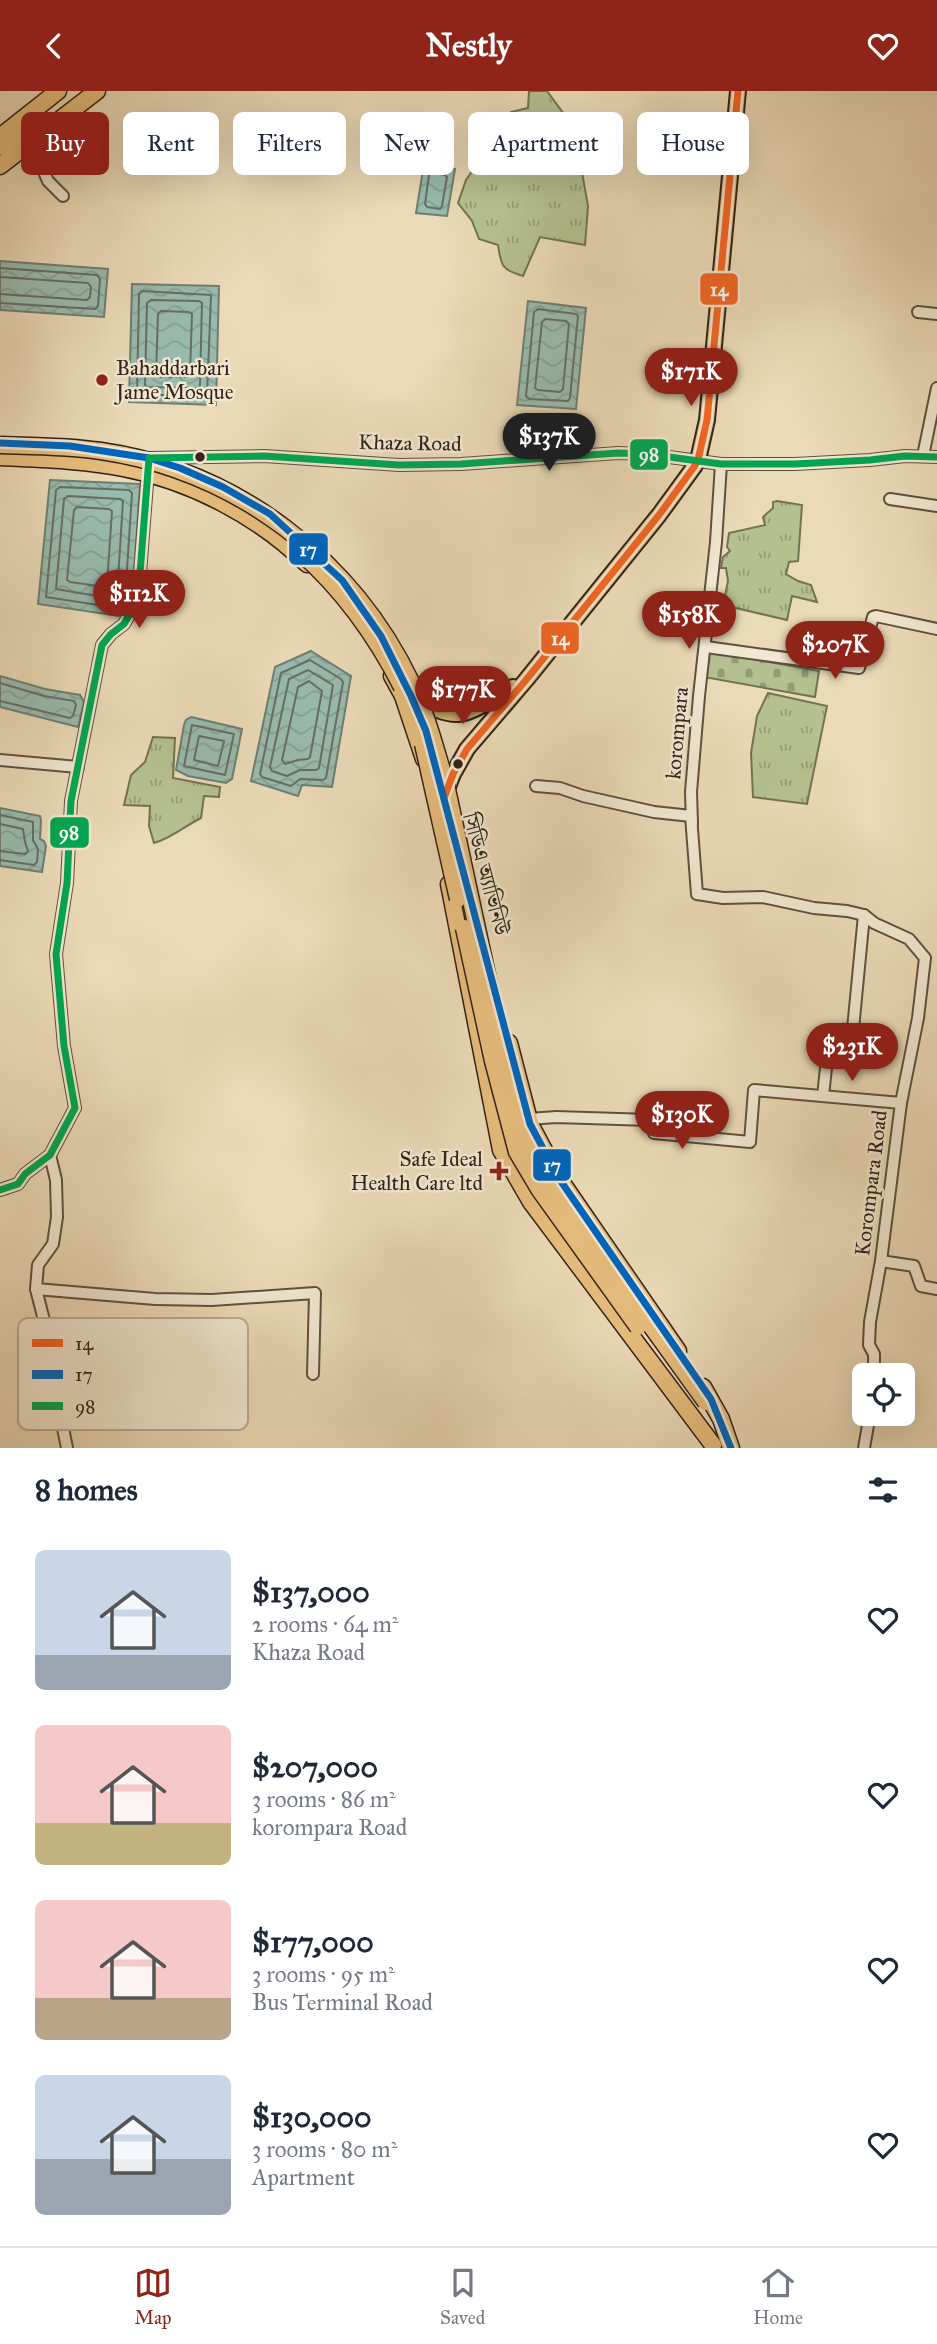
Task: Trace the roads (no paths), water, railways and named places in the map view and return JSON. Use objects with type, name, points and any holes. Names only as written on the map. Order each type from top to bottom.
[{"type":"highway","points":[[0,137],[58,91]]},
{"type":"highway","points":[[70,112],[97,91]]},
{"type":"highway","points":[[0,166],[21,149]]},
{"type":"highway","points":[[0,444],[102,451],[181,471],[227,491],[274,520],[319,555],[355,593],[402,663],[423,707],[445,780],[497,1025],[524,1135],[543,1175],[702,1405],[714,1446]]},
{"type":"highway","name":"সিডিএ অ্যাভিনিউ","points":[[0,444],[70,446],[148,466],[169,479],[245,515],[288,545],[330,585],[359,620],[404,696],[423,754],[501,1150],[531,1202],[714,1446]]},
{"type":"highway","points":[[0,456],[101,460],[160,473],[206,491],[256,517],[292,545],[327,578],[367,627],[403,690],[422,739],[493,1061],[517,1152],[544,1196],[730,1442]]},
{"type":"highway","name":"সিডিএ অ্যাভিনিউ","points":[[0,456],[121,467],[180,468],[223,487],[270,514],[342,580],[381,636],[426,731],[529,1119],[560,1180],[710,1399],[730,1442]]},
{"type":"main road","points":[[444,797],[453,773],[467,749],[659,515],[698,460],[707,420],[738,91]]},
{"type":"main road","points":[[0,148],[16,136],[33,110]]},
{"type":"main road","points":[[0,158],[21,142]]},
{"type":"main road","points":[[411,696],[436,711],[457,715],[483,705],[526,680]]},
{"type":"street","points":[[45,175],[63,196]]},
{"type":"street","points":[[918,311],[937,314]]},
{"type":"street","points":[[923,456],[937,388]]},
{"type":"street","name":"Khaza Road","points":[[148,466],[264,456],[399,465],[461,464],[618,453],[720,464],[795,464],[905,456],[937,457]]},
{"type":"street","name":"korompara","points":[[693,838],[691,816],[699,696],[716,542],[720,464]]},
{"type":"street","points":[[0,1190],[18,1184],[25,1174],[50,1155],[75,1108],[64,1046],[56,954],[67,883],[71,801],[102,645],[124,624],[138,599],[148,466]]},
{"type":"street","points":[[890,499],[937,506]]},
{"type":"street","points":[[706,647],[859,668],[873,617],[937,629]]},
{"type":"street","points":[[0,760],[77,771]]},
{"type":"street","points":[[536,786],[560,788],[642,810],[691,816]]},
{"type":"street","name":"Korompara Road","points":[[691,816],[697,894],[723,898],[763,897],[864,915],[874,923],[909,939],[925,958],[918,1018],[901,1103],[873,1310],[869,1345],[874,1354],[874,1363]]},
{"type":"street","points":[[823,1096],[830,1031],[853,1029],[864,915]]},
{"type":"street","points":[[529,1119],[556,1117],[650,1120],[654,1133],[750,1142],[754,1090],[901,1103]]},
{"type":"street","points":[[43,1318],[36,1289],[38,1265],[53,1244],[57,1217],[56,1180],[50,1155]]},
{"type":"street","points":[[881,1261],[914,1266],[921,1286],[937,1289]]},
{"type":"street","points":[[36,1289],[155,1299],[315,1293],[313,1374]]},
{"type":"street","points":[[864,1448],[868,1426]]},
{"type":"street","points":[[63,1430],[67,1448]]},
{"type":"water","points":[[422,175],[454,175],[447,216],[416,213]]},
{"type":"water","points":[[0,261],[108,269],[104,317],[0,310]]},
{"type":"water","points":[[132,284],[219,286],[216,405],[129,402]]},
{"type":"water","points":[[528,301],[586,308],[576,409],[517,405]]},
{"type":"water","points":[[50,480],[140,484],[132,605],[119,616],[38,604]]},
{"type":"water","points":[[311,651],[351,676],[332,787],[302,785],[298,796],[251,781],[275,667]]},
{"type":"water","points":[[0,676],[45,689],[80,695],[84,702],[78,727],[0,707]]},
{"type":"water","points":[[191,717],[242,729],[232,779],[226,783],[188,776],[176,770],[184,725]]},
{"type":"water","points":[[0,808],[40,816],[40,839],[46,846],[42,872],[0,866]]},
{"type":"place","name":"Bahaddarbari Jame Mosque","points":[[102,380]]},
{"type":"place","name":"Safe Ideal Health Care ltd","points":[[499,1171]]}]
